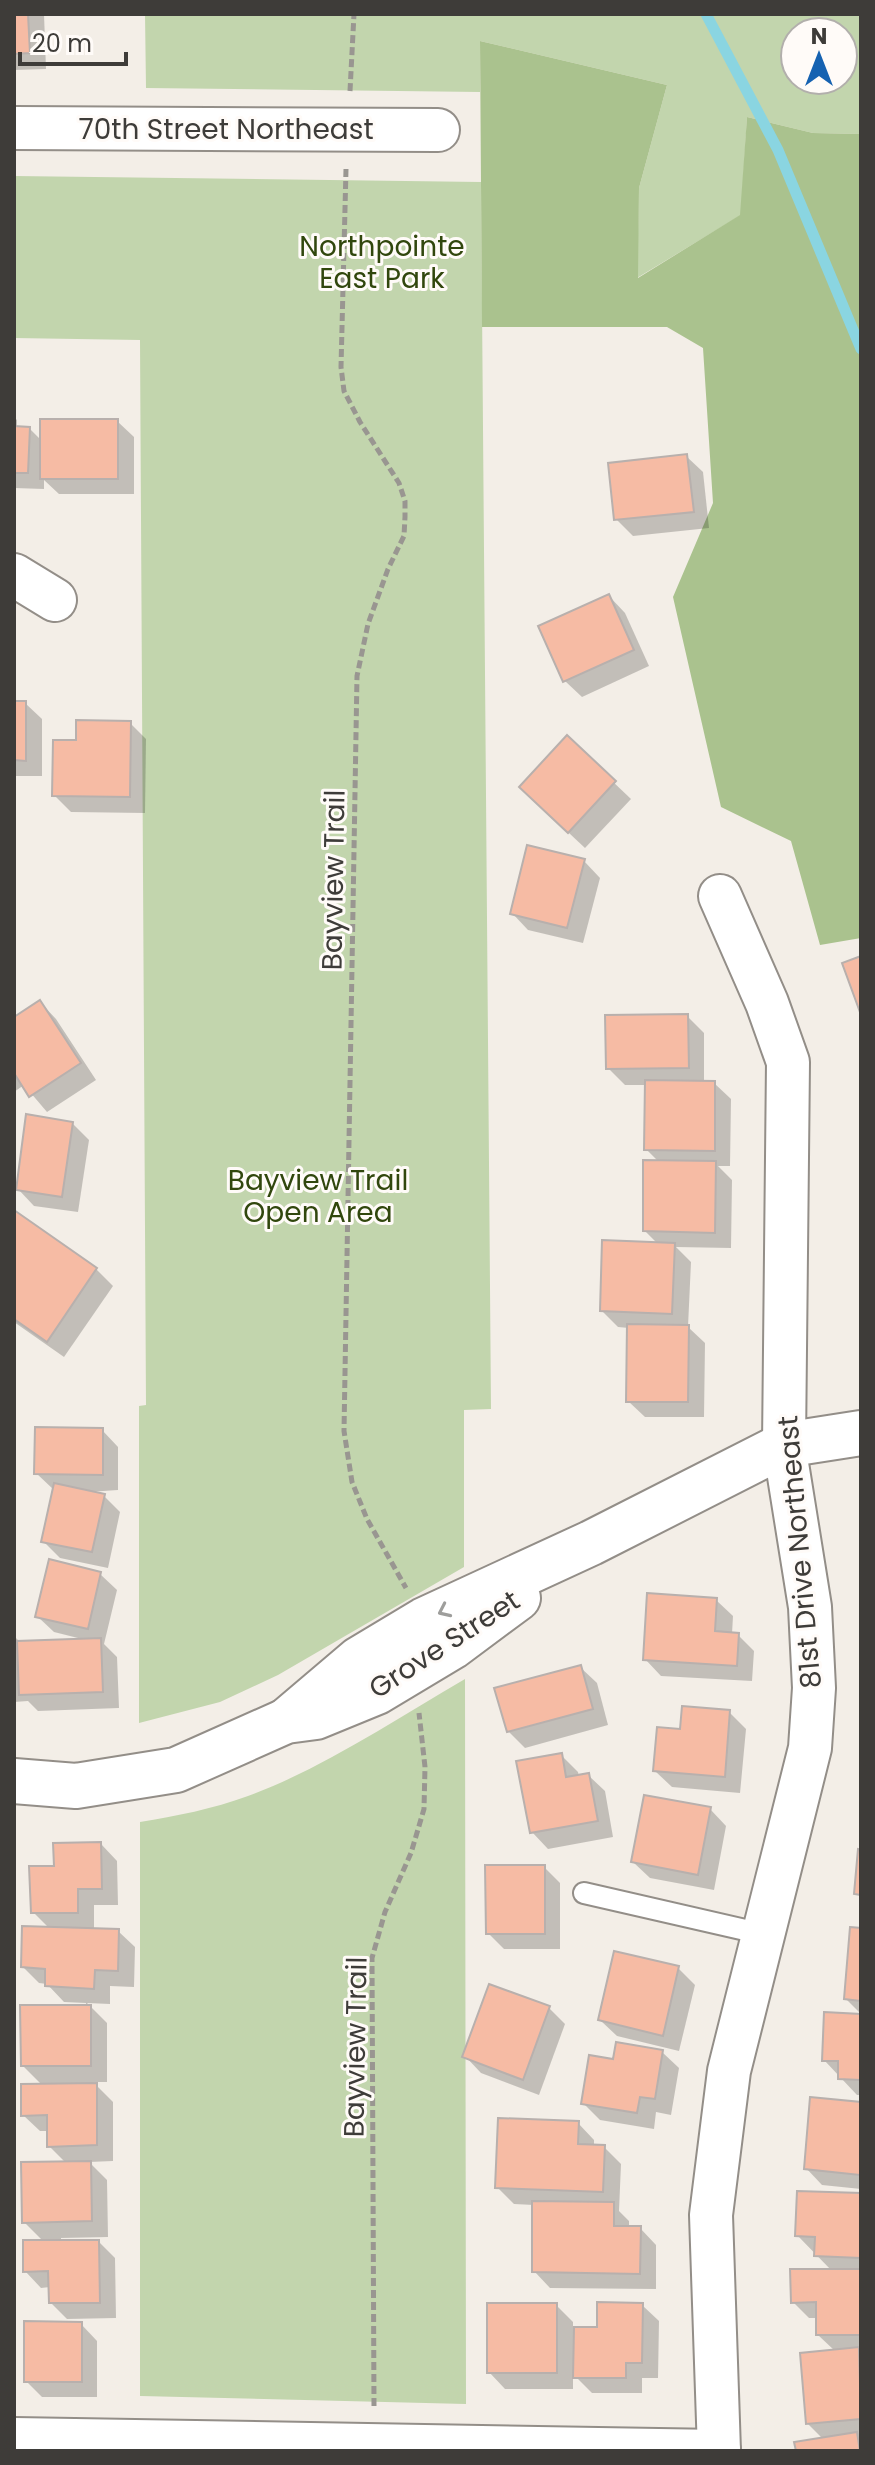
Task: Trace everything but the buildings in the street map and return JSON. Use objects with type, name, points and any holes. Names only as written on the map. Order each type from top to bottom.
[{"type":"street","name":"70th Street Northeast","points":[[14,128],[438,130]]},
{"type":"street","points":[[14,575],[55,600]]},
{"type":"street","name":"81st Drive Northeast","points":[[719,2451],[711,2215],[729,2071],[810,1748],[814,1688],[810,1607],[784,1445],[788,1062],[767,1003],[720,896]]},
{"type":"street","name":"Grove Street","points":[[14,1781],[76,1786],[176,1770],[286,1721],[359,1659],[424,1620],[591,1543],[784,1445],[861,1433]]},
{"type":"street","points":[[14,2439],[719,2451]]},
{"type":"lane","points":[[584,1893],[763,1934]]},
{"type":"path","points":[[349,102],[354,14]]},
{"type":"path","name":"Bayview Trail","points":[[346,166],[341,367],[344,391],[399,483],[405,501],[405,517],[404,536],[368,624],[357,676],[344,1431],[352,1482],[367,1519],[409,1595]]},
{"type":"path","name":"Bayview Trail","points":[[374,2414],[372,1958],[385,1912],[411,1853],[424,1809],[425,1767],[419,1715],[414,1704]]},
{"type":"green space","points":[[145,14],[861,14],[861,134],[813,133],[747,117],[741,215],[637,278],[639,188],[667,85],[480,41],[480,92],[146,88]]},
{"type":"green space","points":[[480,41],[667,85],[639,188],[638,278],[740,215],[747,117],[813,133],[861,134],[861,938],[820,945],[791,841],[721,807],[673,597],[713,503],[703,348],[667,327],[482,327]]},
{"type":"green space","name":"Bayview Trail Open Area","points":[[14,176],[481,182],[491,1409],[464,1410],[464,1567],[278,1675],[220,1702],[139,1723],[139,1406],[146,1405],[140,340],[14,338]]},
{"type":"green space","points":[[465,1679],[466,2404],[140,2396],[140,1822],[221,1805],[276,1785],[358,1742]]},
{"type":"waterway","points":[[706,14],[778,150],[861,349]]},
{"type":"park label","name":"Northpointe East Park","points":[[382,262]]}]
